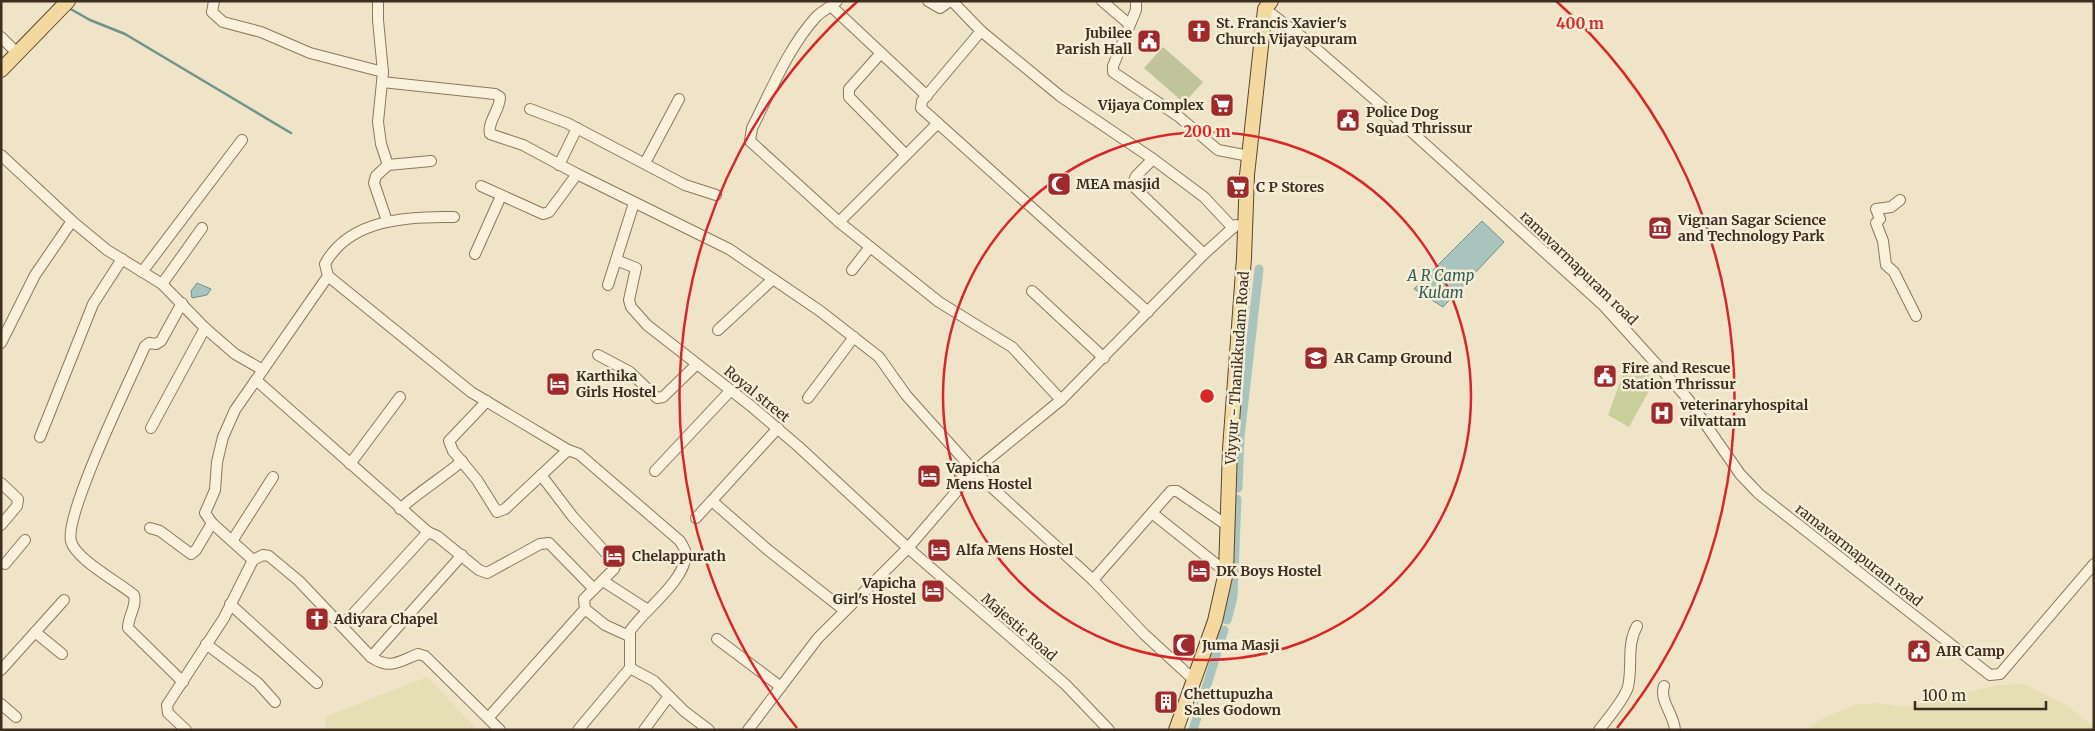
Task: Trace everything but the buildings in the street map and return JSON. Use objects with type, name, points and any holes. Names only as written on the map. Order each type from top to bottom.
[{"type":"main road","points":[[1,70],[68,1]]},
{"type":"main road","name":"Viyyur - Thanikkudam Road","points":[[1176,730],[1193,678],[1215,621],[1226,572],[1231,441],[1250,156],[1264,4]]},
{"type":"street","points":[[214,1],[212,12],[216,18],[261,32],[310,53],[382,77],[495,94],[500,97],[500,102],[491,123],[490,134],[523,145],[559,165],[728,249],[773,279],[854,336],[879,357],[906,395],[974,471],[1093,580],[1144,634],[1193,678]]},
{"type":"street","points":[[378,1],[382,77],[378,122],[381,144],[388,165]]},
{"type":"street","points":[[928,1],[940,8],[951,1],[982,31],[1060,96],[1153,159],[1204,197],[1233,228]]},
{"type":"street","points":[[1102,1],[1130,24]]},
{"type":"street","points":[[1136,1],[1136,10],[1113,66],[1113,72],[1178,116],[1218,150],[1250,156]]},
{"type":"street","points":[[927,96],[881,53],[834,4],[825,8],[800,38],[752,128],[750,141],[839,222],[939,302],[970,323],[1004,340],[1061,400]]},
{"type":"street","name":"ramavarmapuram road","points":[[1264,4],[1404,125],[1603,305],[1688,399],[1740,474],[1754,490],[1990,675],[2000,674],[2094,564]]},
{"type":"street","points":[[982,31],[922,101],[922,108],[1148,312]]},
{"type":"street","points":[[1,37],[17,54]]},
{"type":"street","points":[[881,53],[848,89],[849,97],[906,155]]},
{"type":"street","points":[[645,163],[679,99]]},
{"type":"street","points":[[530,109],[577,128],[685,185],[716,195]]},
{"type":"street","points":[[839,222],[938,123]]},
{"type":"street","points":[[559,165],[577,128]]},
{"type":"street","points":[[142,272],[242,140]]},
{"type":"street","points":[[1,155],[72,221],[122,259],[162,284],[235,354],[263,370]]},
{"type":"street","points":[[1153,159],[1136,176],[1133,183],[1134,187],[1204,254]]},
{"type":"street","points":[[387,221],[374,183],[376,176],[388,165],[431,161]]},
{"type":"street","points":[[481,186],[542,214],[549,212],[577,174]]},
{"type":"street","points":[[475,254],[501,196]]},
{"type":"street","points":[[1900,200],[1891,207],[1876,209],[1880,219],[1876,223],[1884,247],[1886,265],[1894,272],[1916,316]]},
{"type":"street","points":[[608,285],[634,203]]},
{"type":"street","points":[[454,217],[422,216],[387,221],[360,231],[331,252],[325,264],[328,276],[452,378],[568,450],[579,454],[680,541],[685,552],[683,564],[671,586],[635,624],[629,636],[630,668],[578,730]]},
{"type":"street","points":[[748,730],[818,638],[908,548],[974,471],[1061,400],[1204,254],[1246,216]]},
{"type":"street","points":[[1,343],[35,275],[72,221]]},
{"type":"street","points":[[162,284],[202,228]]},
{"type":"street","points":[[852,270],[870,247]]},
{"type":"street","points":[[40,437],[93,304],[122,259]]},
{"type":"street","name":"Royal street","points":[[616,260],[636,268],[629,300],[631,307],[648,325],[778,428],[908,548]]},
{"type":"street","points":[[253,560],[212,523],[205,513],[215,490],[217,462],[223,437],[235,410],[328,276]]},
{"type":"street","points":[[718,330],[773,279]]},
{"type":"street","points":[[1032,291],[1104,358]]},
{"type":"street","points":[[182,303],[161,341],[156,344],[149,343],[145,346],[95,457],[71,527],[71,541],[76,550],[86,560],[134,595],[136,602],[128,620],[128,628],[182,682]]},
{"type":"street","points":[[151,428],[206,328]]},
{"type":"street","points":[[808,398],[854,336]]},
{"type":"street","points":[[598,355],[630,372],[657,398],[663,397],[696,364]]},
{"type":"street","points":[[256,380],[428,532],[437,536],[480,570],[490,573],[540,544],[549,543],[594,589]]},
{"type":"street","points":[[655,471],[731,390]]},
{"type":"street","points":[[350,464],[400,397]]},
{"type":"street","points":[[487,401],[450,438],[450,446],[477,480],[497,512],[505,509],[568,450]]},
{"type":"street","points":[[696,518],[778,428]]},
{"type":"street","points":[[400,508],[421,489],[447,474],[462,461]]},
{"type":"street","points":[[541,475],[573,517],[615,562],[614,569],[584,600],[585,609],[605,625],[629,636]]},
{"type":"street","points":[[232,541],[273,477]]},
{"type":"street","points":[[1,483],[18,498],[17,506],[1,525]]},
{"type":"street","points":[[1093,580],[1174,490],[1228,526]]},
{"type":"street","points":[[712,501],[768,550],[844,610]]},
{"type":"street","points":[[1152,513],[1226,572]]},
{"type":"street","points":[[150,528],[160,531],[191,554],[196,550],[212,523]]},
{"type":"street","points":[[342,626],[428,532]]},
{"type":"street","points":[[2,564],[25,540]]},
{"type":"street","name":"Majestic Road","points":[[908,548],[1066,685],[1109,730]]},
{"type":"street","points":[[186,730],[168,713],[167,705],[230,604],[253,560],[263,555],[269,556],[299,582],[371,658],[379,663],[390,665],[418,654],[425,656],[489,717],[500,730]]},
{"type":"street","points":[[371,658],[462,555]]},
{"type":"street","points":[[602,581],[648,610]]},
{"type":"street","points":[[1,670],[64,600]]},
{"type":"street","points":[[230,604],[317,683]]},
{"type":"street","points":[[489,717],[585,609]]},
{"type":"street","points":[[1599,730],[1628,689],[1629,646],[1637,626]]},
{"type":"street","points":[[35,632],[62,654]]},
{"type":"street","points":[[717,639],[781,687]]},
{"type":"street","points":[[206,644],[258,683],[275,702]]},
{"type":"street","points":[[630,668],[654,680],[694,726],[709,730]]},
{"type":"street","points":[[1664,686],[1663,696],[1675,722],[1675,730]]},
{"type":"street","points":[[644,730],[669,696]]},
{"type":"street","points":[[1,704],[16,717]]},
{"type":"shaded area","points":[[427,677],[478,730],[326,730],[325,717]]},
{"type":"shaded area","points":[[2025,684],[2069,707],[2094,727],[2094,730],[1806,730],[1821,719],[1854,705],[1878,703],[1904,707],[1998,685]]},
{"type":"green space","points":[[1163,47],[1203,82],[1184,103],[1144,68]]},
{"type":"green space","points":[[1628,360],[1655,380],[1629,427],[1608,415]]},
{"type":"water","name":"A R Camp Kulam","points":[[1482,221],[1504,242],[1443,307],[1414,289]]},
{"type":"water","points":[[197,283],[211,289],[207,295],[192,298],[191,291]]},
{"type":"waterway","points":[[67,7],[90,20],[125,34],[291,133]]},
{"type":"waterway","points":[[1238,488],[1240,437],[1259,269]]},
{"type":"waterway","points":[[1227,620],[1233,597],[1237,499]]},
{"type":"waterway","points":[[1193,730],[1224,630]]},
{"type":"place","name":"St. Francis Xavier's Church Vijayapuram","points":[[1199,31]]},
{"type":"place","name":"Jubilee Parish Hall","points":[[1149,41]]},
{"type":"place","name":"Vijaya Complex","points":[[1222,105]]},
{"type":"place","name":"Police Dog Squad Thrissur","points":[[1348,120]]},
{"type":"place","name":"MEA masjid","points":[[1059,184]]},
{"type":"place","name":"C P Stores","points":[[1238,187]]},
{"type":"place","name":"Vignan Sagar Science and Technology Park","points":[[1660,228]]},
{"type":"place","name":"AR Camp Ground","points":[[1316,358]]},
{"type":"place","name":"Fire and Rescue Station Thrissur","points":[[1605,376]]},
{"type":"place","name":"Karthika Girls Hostel","points":[[558,384]]},
{"type":"place","name":"veterinaryhospital vilvattam","points":[[1662,413]]},
{"type":"place","name":"Vapicha Mens Hostel","points":[[929,476]]},
{"type":"place","name":"Alfa Mens Hostel","points":[[939,550]]},
{"type":"place","name":"Chelappurath","points":[[614,556]]},
{"type":"place","name":"DK Boys Hostel","points":[[1199,571]]},
{"type":"place","name":"Vapicha Girl's Hostel","points":[[933,591]]},
{"type":"place","name":"Adiyara Chapel","points":[[317,619]]},
{"type":"place","name":"Juma Masji","points":[[1184,645]]},
{"type":"place","name":"AIR Camp","points":[[1919,651]]},
{"type":"place","name":"Chettupuzha Sales Godown","points":[[1166,702]]}]
